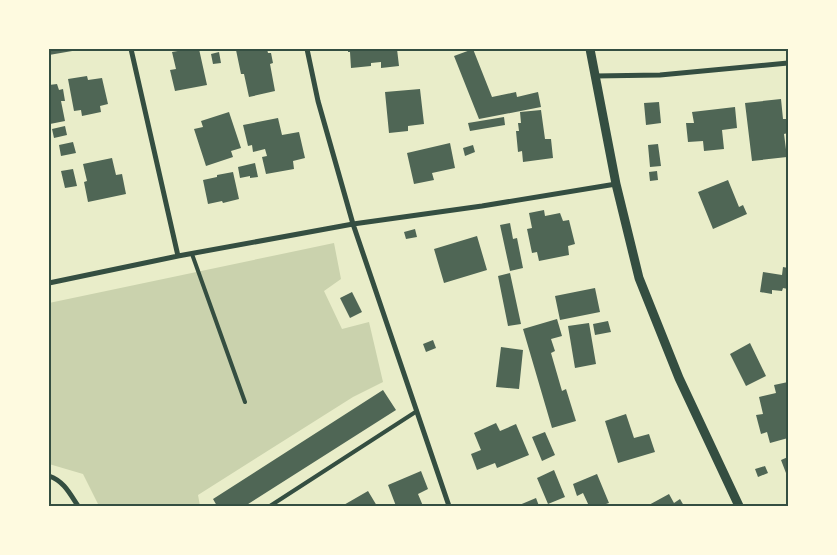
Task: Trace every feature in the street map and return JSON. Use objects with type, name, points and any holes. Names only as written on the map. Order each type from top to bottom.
[{"type":"street","points":[[131,49],[178,256]]},
{"type":"street","points":[[307,49],[318,101],[353,224],[450,506]]},
{"type":"street","points":[[590,49],[616,184],[639,278],[679,378],[739,506]]},
{"type":"street","points":[[594,76],[660,75],[788,63]]},
{"type":"street","points":[[49,283],[178,256],[353,224],[482,206],[616,184]]},
{"type":"street","points":[[49,476],[66,487],[78,506]]},
{"type":"lane","points":[[192,254],[245,402]]},
{"type":"lane","points":[[270,506],[417,411]]},
{"type":"green space","points":[[334,243],[341,279],[324,291],[342,329],[369,322],[383,382],[353,397],[198,495],[200,506],[99,506],[83,474],[49,464],[49,303]]},
{"type":"building","points":[[49,49],[78,49],[78,50],[49,55]]},
{"type":"building","points":[[199,49],[207,85],[175,91],[170,70],[176,69],[172,52]]},
{"type":"building","points":[[267,49],[268,53],[271,53],[273,63],[270,64],[275,91],[249,97],[244,74],[241,74],[236,50]]},
{"type":"building","points":[[348,49],[397,49],[399,66],[381,68],[381,62],[371,63],[371,66],[351,68],[350,52],[348,52]]},
{"type":"building","points":[[473,49],[492,97],[516,92],[517,97],[538,92],[541,107],[479,119],[454,56]]},
{"type":"building","points":[[219,52],[221,63],[213,64],[211,54]]},
{"type":"building","points":[[87,76],[88,80],[102,78],[108,104],[100,106],[101,112],[82,116],[81,110],[74,111],[68,79]]},
{"type":"building","points":[[57,84],[59,90],[63,89],[65,101],[61,101],[65,121],[50,124],[49,85]]},
{"type":"building","points":[[420,89],[424,124],[408,126],[408,131],[389,133],[385,92]]},
{"type":"building","points":[[781,99],[783,119],[787,119],[788,133],[784,134],[787,157],[752,161],[745,103]]},
{"type":"building","points":[[659,102],[661,123],[646,125],[644,103]]},
{"type":"building","points":[[735,107],[737,128],[722,130],[724,149],[704,151],[703,141],[688,142],[686,123],[694,123],[692,112]]},
{"type":"building","points":[[541,110],[545,139],[551,139],[553,158],[523,162],[522,151],[518,152],[516,131],[519,131],[518,123],[521,123],[520,112]]},
{"type":"building","points":[[229,112],[241,148],[231,151],[233,157],[206,166],[194,129],[203,127],[201,121]]},
{"type":"building","points":[[504,117],[505,125],[470,131],[468,123]]},
{"type":"building","points":[[278,118],[282,135],[299,132],[305,158],[293,161],[294,169],[266,174],[262,157],[267,156],[265,149],[253,152],[252,145],[248,146],[243,125]]},
{"type":"building","points":[[65,126],[67,135],[54,138],[52,129]]},
{"type":"building","points":[[73,142],[76,153],[61,156],[59,145]]},
{"type":"building","points":[[450,143],[455,168],[432,173],[434,180],[414,184],[407,153]]},
{"type":"building","points":[[658,144],[661,166],[650,167],[648,145]]},
{"type":"building","points":[[473,145],[475,152],[465,156],[463,148]]},
{"type":"building","points":[[112,158],[116,175],[122,174],[126,194],[88,202],[84,182],[87,181],[83,164]]},
{"type":"building","points":[[255,163],[258,177],[240,178],[238,167]]},
{"type":"building","points":[[73,169],[77,186],[65,188],[61,171]]},
{"type":"building","points":[[657,171],[658,180],[650,181],[649,172]]},
{"type":"building","points":[[233,172],[239,199],[208,204],[203,180]]},
{"type":"building","points":[[728,180],[739,207],[743,205],[747,214],[713,229],[698,192]]},
{"type":"building","points":[[544,210],[545,216],[560,213],[563,221],[569,220],[575,244],[568,246],[569,255],[539,261],[537,252],[532,253],[527,229],[532,228],[529,213]]},
{"type":"building","points":[[510,223],[513,239],[517,238],[523,268],[510,271],[500,225]]},
{"type":"building","points":[[415,229],[417,237],[406,239],[404,232]]},
{"type":"building","points":[[477,236],[487,270],[444,283],[434,249]]},
{"type":"building","points":[[783,267],[788,268],[788,289],[783,288],[782,291],[772,290],[772,294],[760,292],[763,272],[782,275]]},
{"type":"building","points":[[510,273],[521,324],[508,326],[498,276]]},
{"type":"building","points":[[595,288],[600,312],[560,320],[555,296]]},
{"type":"building","points":[[352,292],[362,312],[350,318],[340,298]]},
{"type":"building","points":[[557,319],[562,336],[551,339],[555,351],[551,353],[562,391],[566,389],[576,421],[552,428],[523,329]]},
{"type":"building","points":[[608,321],[611,332],[595,335],[593,324]]},
{"type":"building","points":[[589,323],[596,364],[575,368],[568,326]]},
{"type":"building","points":[[433,340],[436,348],[426,352],[423,344]]},
{"type":"building","points":[[750,343],[766,376],[746,386],[730,354]]},
{"type":"building","points":[[501,347],[523,350],[519,389],[496,387]]},
{"type":"building","points":[[788,382],[788,438],[770,443],[767,432],[761,434],[756,415],[763,414],[759,397],[776,393],[774,385]]},
{"type":"building","points":[[383,390],[396,410],[245,506],[217,506],[213,499]]},
{"type":"building","points":[[626,414],[634,438],[649,434],[655,452],[618,463],[605,421]]},
{"type":"building","points":[[496,423],[500,431],[516,424],[529,455],[497,468],[495,463],[477,470],[471,454],[481,450],[474,433]]},
{"type":"building","points":[[545,432],[555,455],[542,461],[532,437]]},
{"type":"building","points":[[788,457],[788,473],[786,473],[781,460]]},
{"type":"building","points":[[765,466],[768,473],[758,477],[755,469]]},
{"type":"building","points":[[554,470],[565,497],[548,504],[537,478]]},
{"type":"building","points":[[421,471],[428,489],[418,494],[423,506],[396,506],[388,485]]},
{"type":"building","points":[[597,474],[609,503],[600,506],[589,506],[583,493],[577,496],[573,484]]},
{"type":"building","points":[[368,491],[377,506],[342,506]]},
{"type":"building","points":[[669,494],[674,503],[680,499],[684,506],[647,506]]},
{"type":"building","points":[[536,498],[539,506],[517,506]]}]
